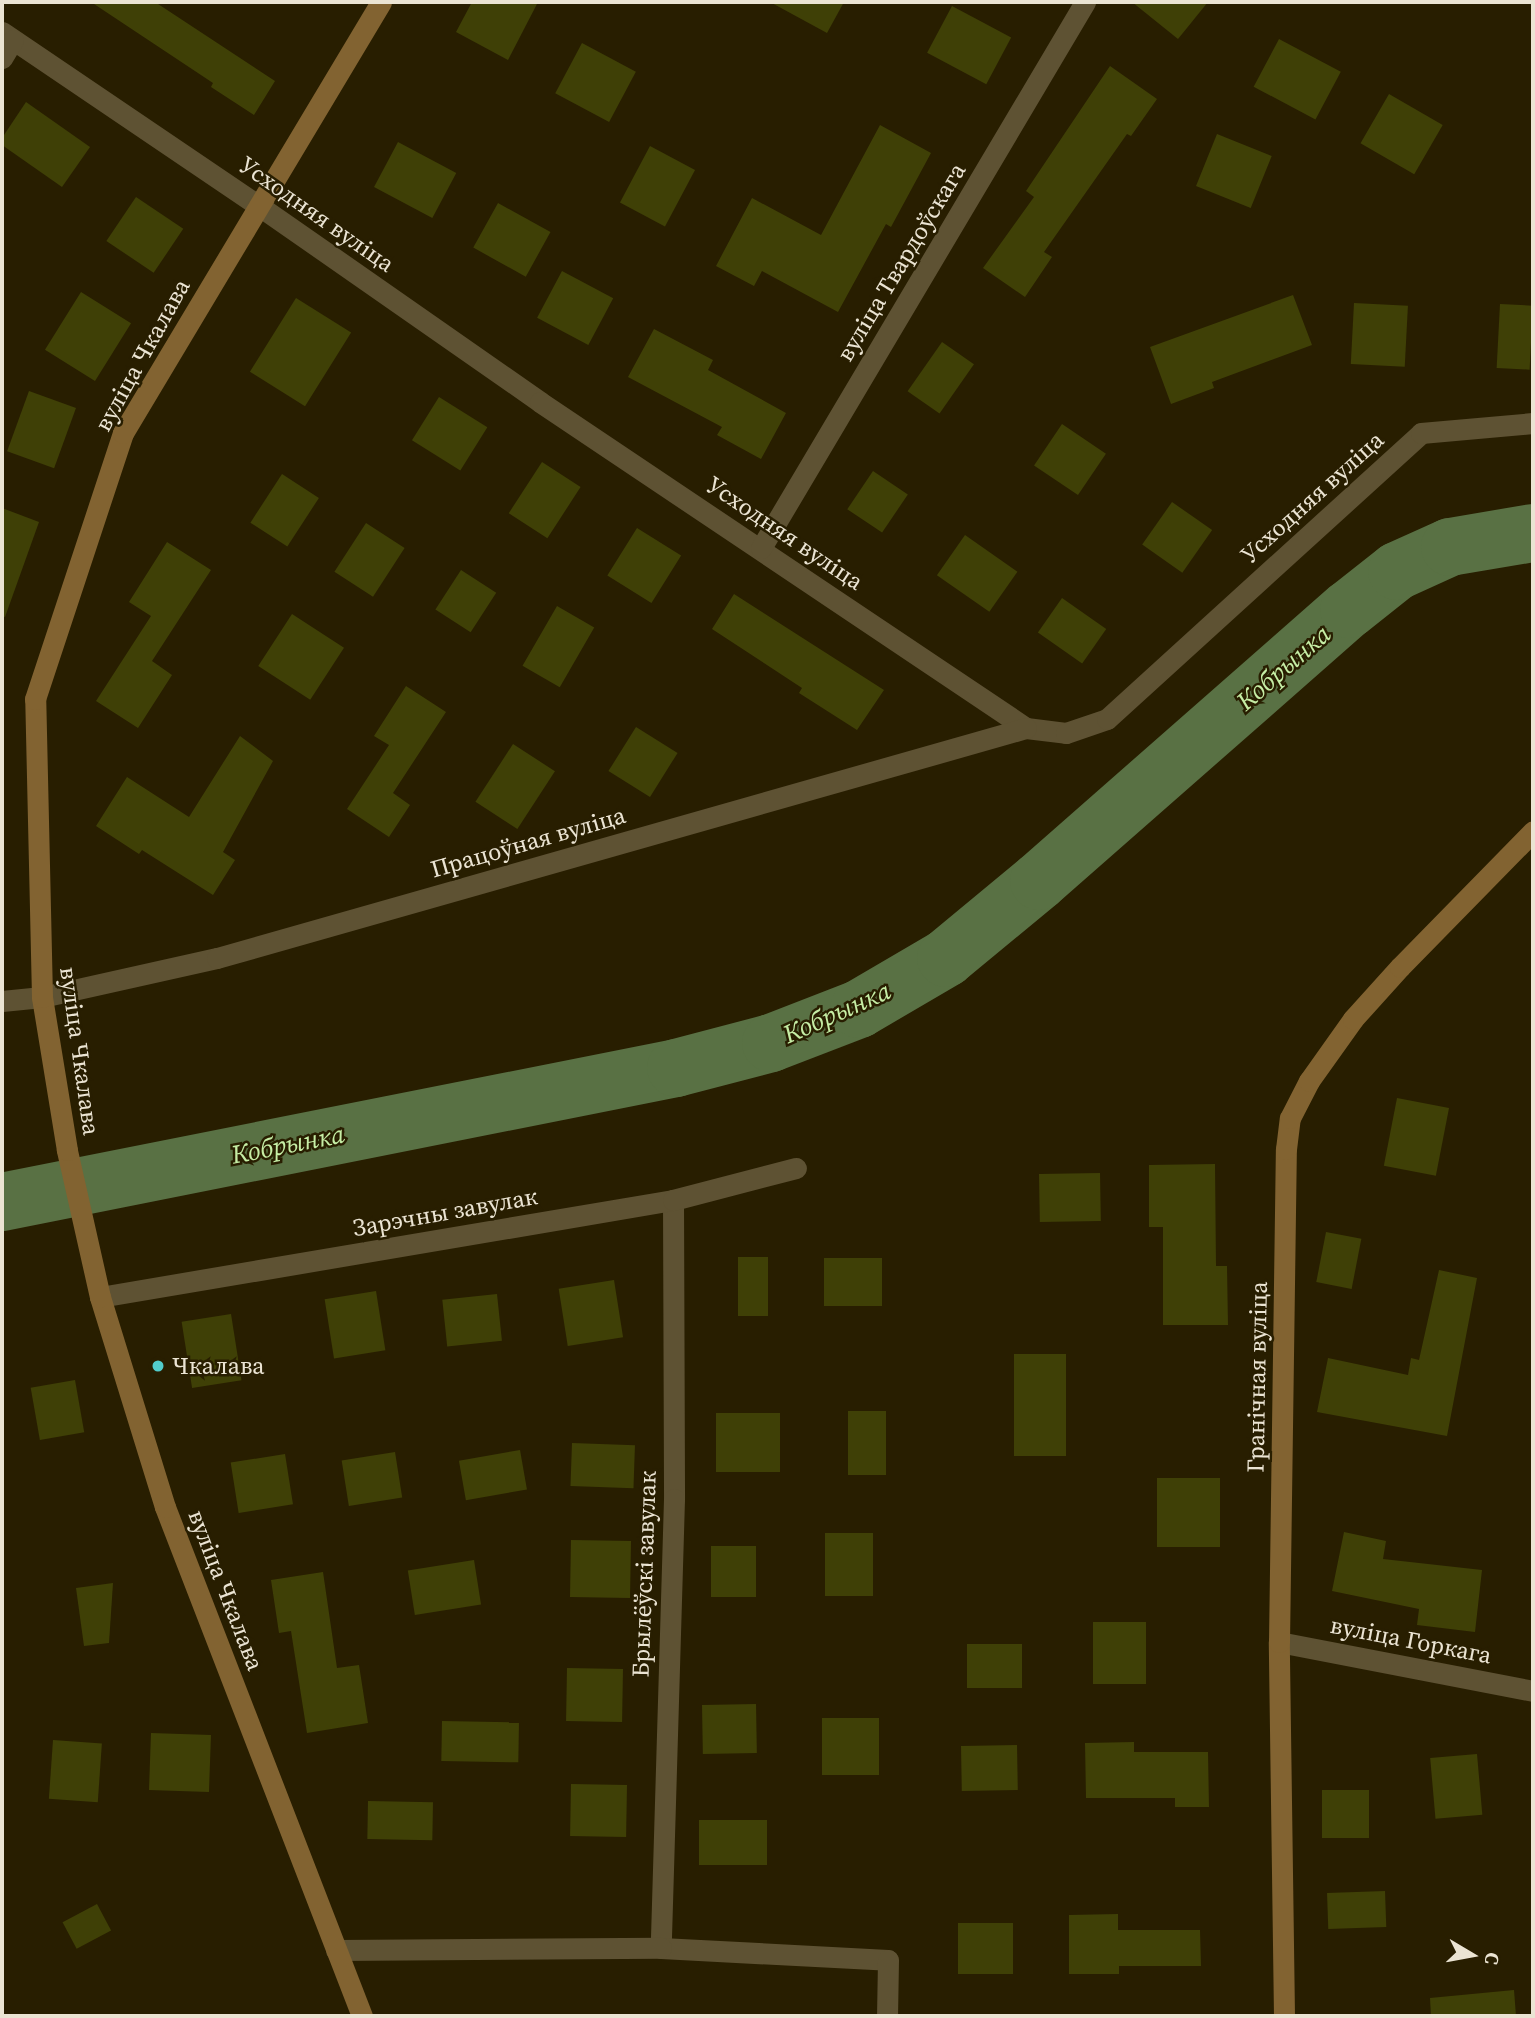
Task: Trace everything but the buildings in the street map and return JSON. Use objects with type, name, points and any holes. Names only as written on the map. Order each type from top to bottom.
[{"type":"main road","name":"вуліца Чкалава","points":[[362,2016],[165,1507],[100,1297],[82,1225],[42,997],[35,699],[124,433],[381,2]]},
{"type":"main road","name":"Гранічная вуліца","points":[[1284,2016],[1279,1642],[1286,1149],[1290,1118],[1309,1081],[1353,1019],[1533,831]]},
{"type":"street","name":"вуліца Твардоўскага","points":[[761,548],[1085,2]]},
{"type":"street","name":"Усходняя вуліца","points":[[6,43],[258,205],[540,402],[1027,728],[1066,733],[1107,719],[1421,433],[1533,423]]},
{"type":"street","name":"Працоўная вуліца","points":[[2,1001],[42,997],[217,958],[1027,728]]},
{"type":"street","name":"Зарэчны завулак","points":[[100,1297],[673,1200],[796,1168]]},
{"type":"street","name":"Брылёўскі завулак","points":[[661,1948],[674,1499],[673,1200]]},
{"type":"street","name":"вуліца Горкага","points":[[1279,1642],[1533,1690]]},
{"type":"street","points":[[337,1950],[661,1948],[888,1960],[887,2016]]},
{"type":"waterway","name":"Кобрынка","points":[[2,1202],[676,1068],[771,1043],[859,1009],[946,958],[1039,881],[1349,609],[1397,571],[1450,547],[1533,533]]},
{"type":"place","name":"Чкалава","points":[[158,1366]]}]
